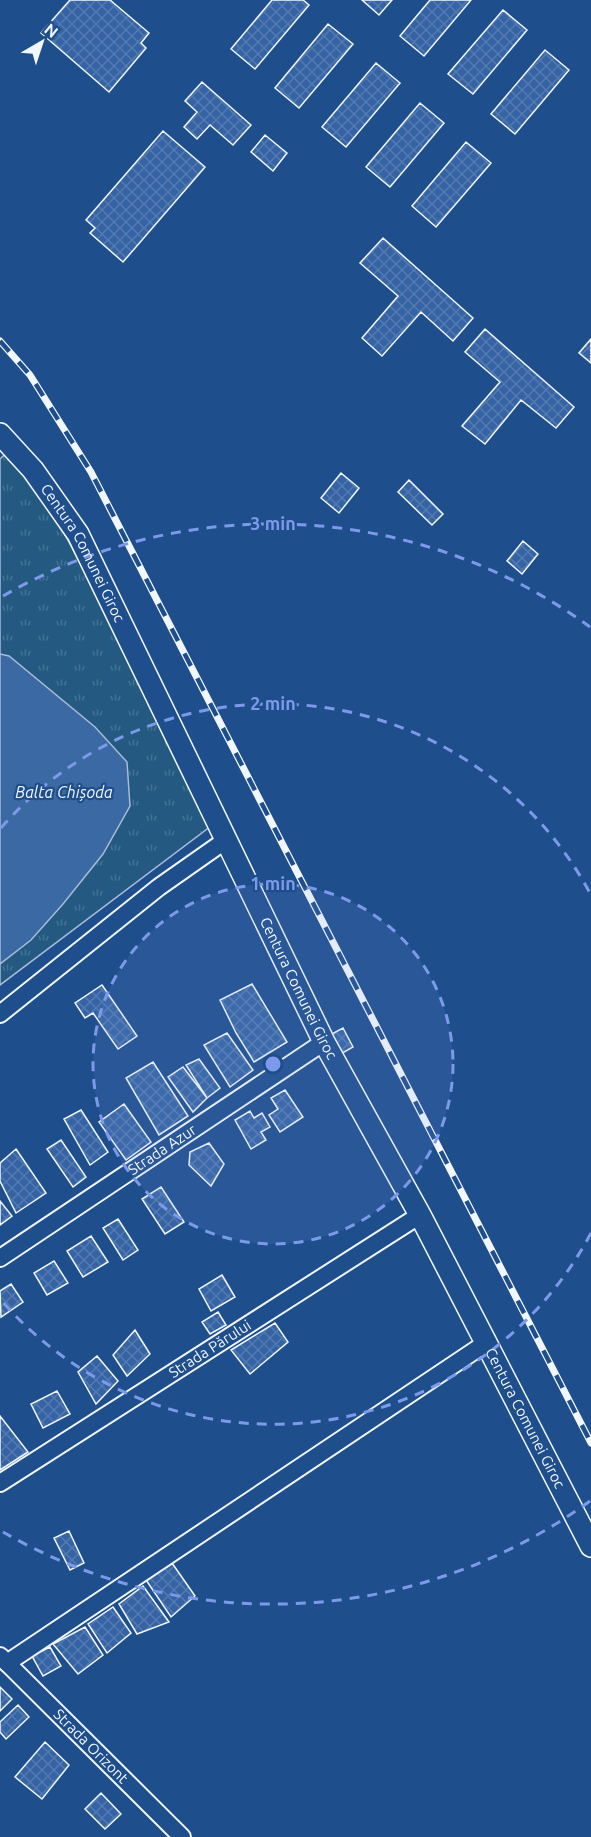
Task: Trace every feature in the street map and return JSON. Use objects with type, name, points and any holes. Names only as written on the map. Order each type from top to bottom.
[{"type":"main road","name":"Centura Comunei Giroc","points":[[0,434],[33,470],[78,534],[324,1042],[420,1215],[591,1546]]},
{"type":"street","points":[[0,1014],[159,887],[226,840]]},
{"type":"street","name":"Strada Azur","points":[[0,1258],[324,1042]]},
{"type":"street","name":"Strada Părului","points":[[0,1483],[420,1215]]},
{"type":"street","points":[[4,1659],[486,1343]]},
{"type":"street","name":"Strada Orizont","points":[[4,1659],[182,1837]]},
{"type":"green space","points":[[16,444],[219,820],[0,985],[0,459]]},
{"type":"water","name":"Balta Chișoda","points":[[0,654],[9,656],[95,727],[127,762],[130,806],[103,854],[63,904],[31,940],[0,964]]},
{"type":"building","points":[[70,0],[110,0],[149,33],[141,43],[146,48],[109,92],[41,33]]},
{"type":"building","points":[[272,0],[303,0],[309,5],[255,69],[231,49]]},
{"type":"building","points":[[362,0],[392,0],[379,15]]},
{"type":"building","points":[[430,0],[471,0],[424,56],[400,36]]},
{"type":"building","points":[[503,10],[527,30],[473,94],[448,74]]},
{"type":"building","points":[[328,24],[353,44],[299,108],[275,88]]},
{"type":"building","points":[[545,50],[569,70],[515,134],[491,114]]},
{"type":"building","points":[[376,63],[400,83],[346,147],[322,127]]},
{"type":"building","points":[[202,82],[251,125],[233,145],[210,125],[197,139],[184,127],[197,112],[185,101]]},
{"type":"building","points":[[420,103],[444,123],[390,187],[366,167]]},
{"type":"building","points":[[163,131],[205,167],[123,262],[90,233],[95,228],[86,220]]},
{"type":"building","points":[[265,135],[287,153],[273,171],[251,152]]},
{"type":"building","points":[[466,142],[491,163],[436,227],[412,206]]},
{"type":"building","points":[[383,238],[473,318],[453,341],[421,312],[382,356],[362,338],[398,296],[360,263]]},
{"type":"building","points":[[485,329],[574,407],[556,428],[521,400],[485,444],[462,426],[500,382],[465,352]]},
{"type":"building","points":[[591,339],[591,363],[579,353]]},
{"type":"building","points":[[341,473],[359,488],[339,513],[321,498]]},
{"type":"building","points":[[409,480],[443,514],[432,525],[398,492]]},
{"type":"building","points":[[523,541],[538,554],[522,574],[507,561]]},
{"type":"building","points":[[252,984],[287,1042],[254,1062],[236,1033],[220,1000]]},
{"type":"building","points":[[102,985],[137,1036],[118,1049],[93,1013],[85,1018],[75,1003]]},
{"type":"building","points":[[343,1028],[353,1047],[339,1055],[328,1036]]},
{"type":"building","points":[[227,1033],[253,1070],[230,1087],[204,1045]]},
{"type":"building","points":[[199,1059],[220,1088],[207,1098],[186,1065]]},
{"type":"building","points":[[153,1062],[188,1116],[159,1135],[126,1078]]},
{"type":"building","points":[[183,1067],[207,1098],[193,1112],[168,1077]]},
{"type":"building","points":[[285,1090],[303,1117],[280,1132],[269,1115],[278,1109],[271,1098]]},
{"type":"building","points":[[124,1104],[151,1142],[126,1160],[99,1122]]},
{"type":"building","points":[[81,1110],[108,1152],[90,1165],[64,1119]]},
{"type":"building","points":[[250,1111],[254,1118],[262,1113],[270,1127],[261,1132],[266,1140],[251,1149],[235,1120]]},
{"type":"building","points":[[61,1140],[86,1177],[73,1187],[47,1149]]},
{"type":"building","points":[[209,1143],[224,1164],[211,1186],[189,1165],[190,1152]]},
{"type":"building","points":[[16,1149],[46,1193],[16,1213],[0,1181],[0,1163]]},
{"type":"building","points":[[161,1187],[184,1222],[165,1234],[142,1199]]},
{"type":"building","points":[[0,1201],[12,1216],[0,1225]]},
{"type":"building","points":[[118,1219],[138,1250],[123,1260],[103,1228]]},
{"type":"building","points":[[91,1236],[108,1262],[83,1277],[67,1251]]},
{"type":"building","points":[[54,1261],[68,1283],[47,1295],[34,1273]]},
{"type":"building","points":[[222,1275],[235,1297],[211,1311],[199,1289]]},
{"type":"building","points":[[11,1284],[23,1302],[1,1317],[0,1291]]},
{"type":"building","points":[[218,1312],[226,1325],[210,1334],[202,1322]]},
{"type":"building","points":[[275,1323],[288,1342],[250,1374],[231,1350]]},
{"type":"building","points":[[135,1330],[150,1354],[127,1376],[113,1355]]},
{"type":"building","points":[[97,1356],[118,1381],[96,1404],[78,1372]]},
{"type":"building","points":[[57,1391],[70,1414],[43,1428],[31,1404]]},
{"type":"building","points":[[0,1416],[28,1452],[0,1470]]},
{"type":"building","points":[[69,1531],[84,1563],[70,1570],[54,1538]]},
{"type":"building","points":[[172,1563],[195,1596],[171,1617],[146,1580]]},
{"type":"building","points":[[143,1586],[169,1622],[137,1634],[119,1604]]},
{"type":"building","points":[[113,1607],[131,1633],[107,1653],[88,1624]]},
{"type":"building","points":[[85,1627],[103,1655],[78,1674],[53,1644]]},
{"type":"building","points":[[50,1647],[61,1666],[43,1676],[32,1656]]},
{"type":"building","points":[[0,1687],[12,1699],[0,1711]]},
{"type":"building","points":[[18,1705],[29,1717],[6,1739],[0,1732],[0,1722]]},
{"type":"building","points":[[45,1742],[69,1765],[42,1799],[15,1777]]},
{"type":"building","points":[[101,1793],[121,1814],[105,1829],[85,1809]]},
{"type":"railway","points":[[0,341],[30,375],[91,472],[591,1443]]}]
